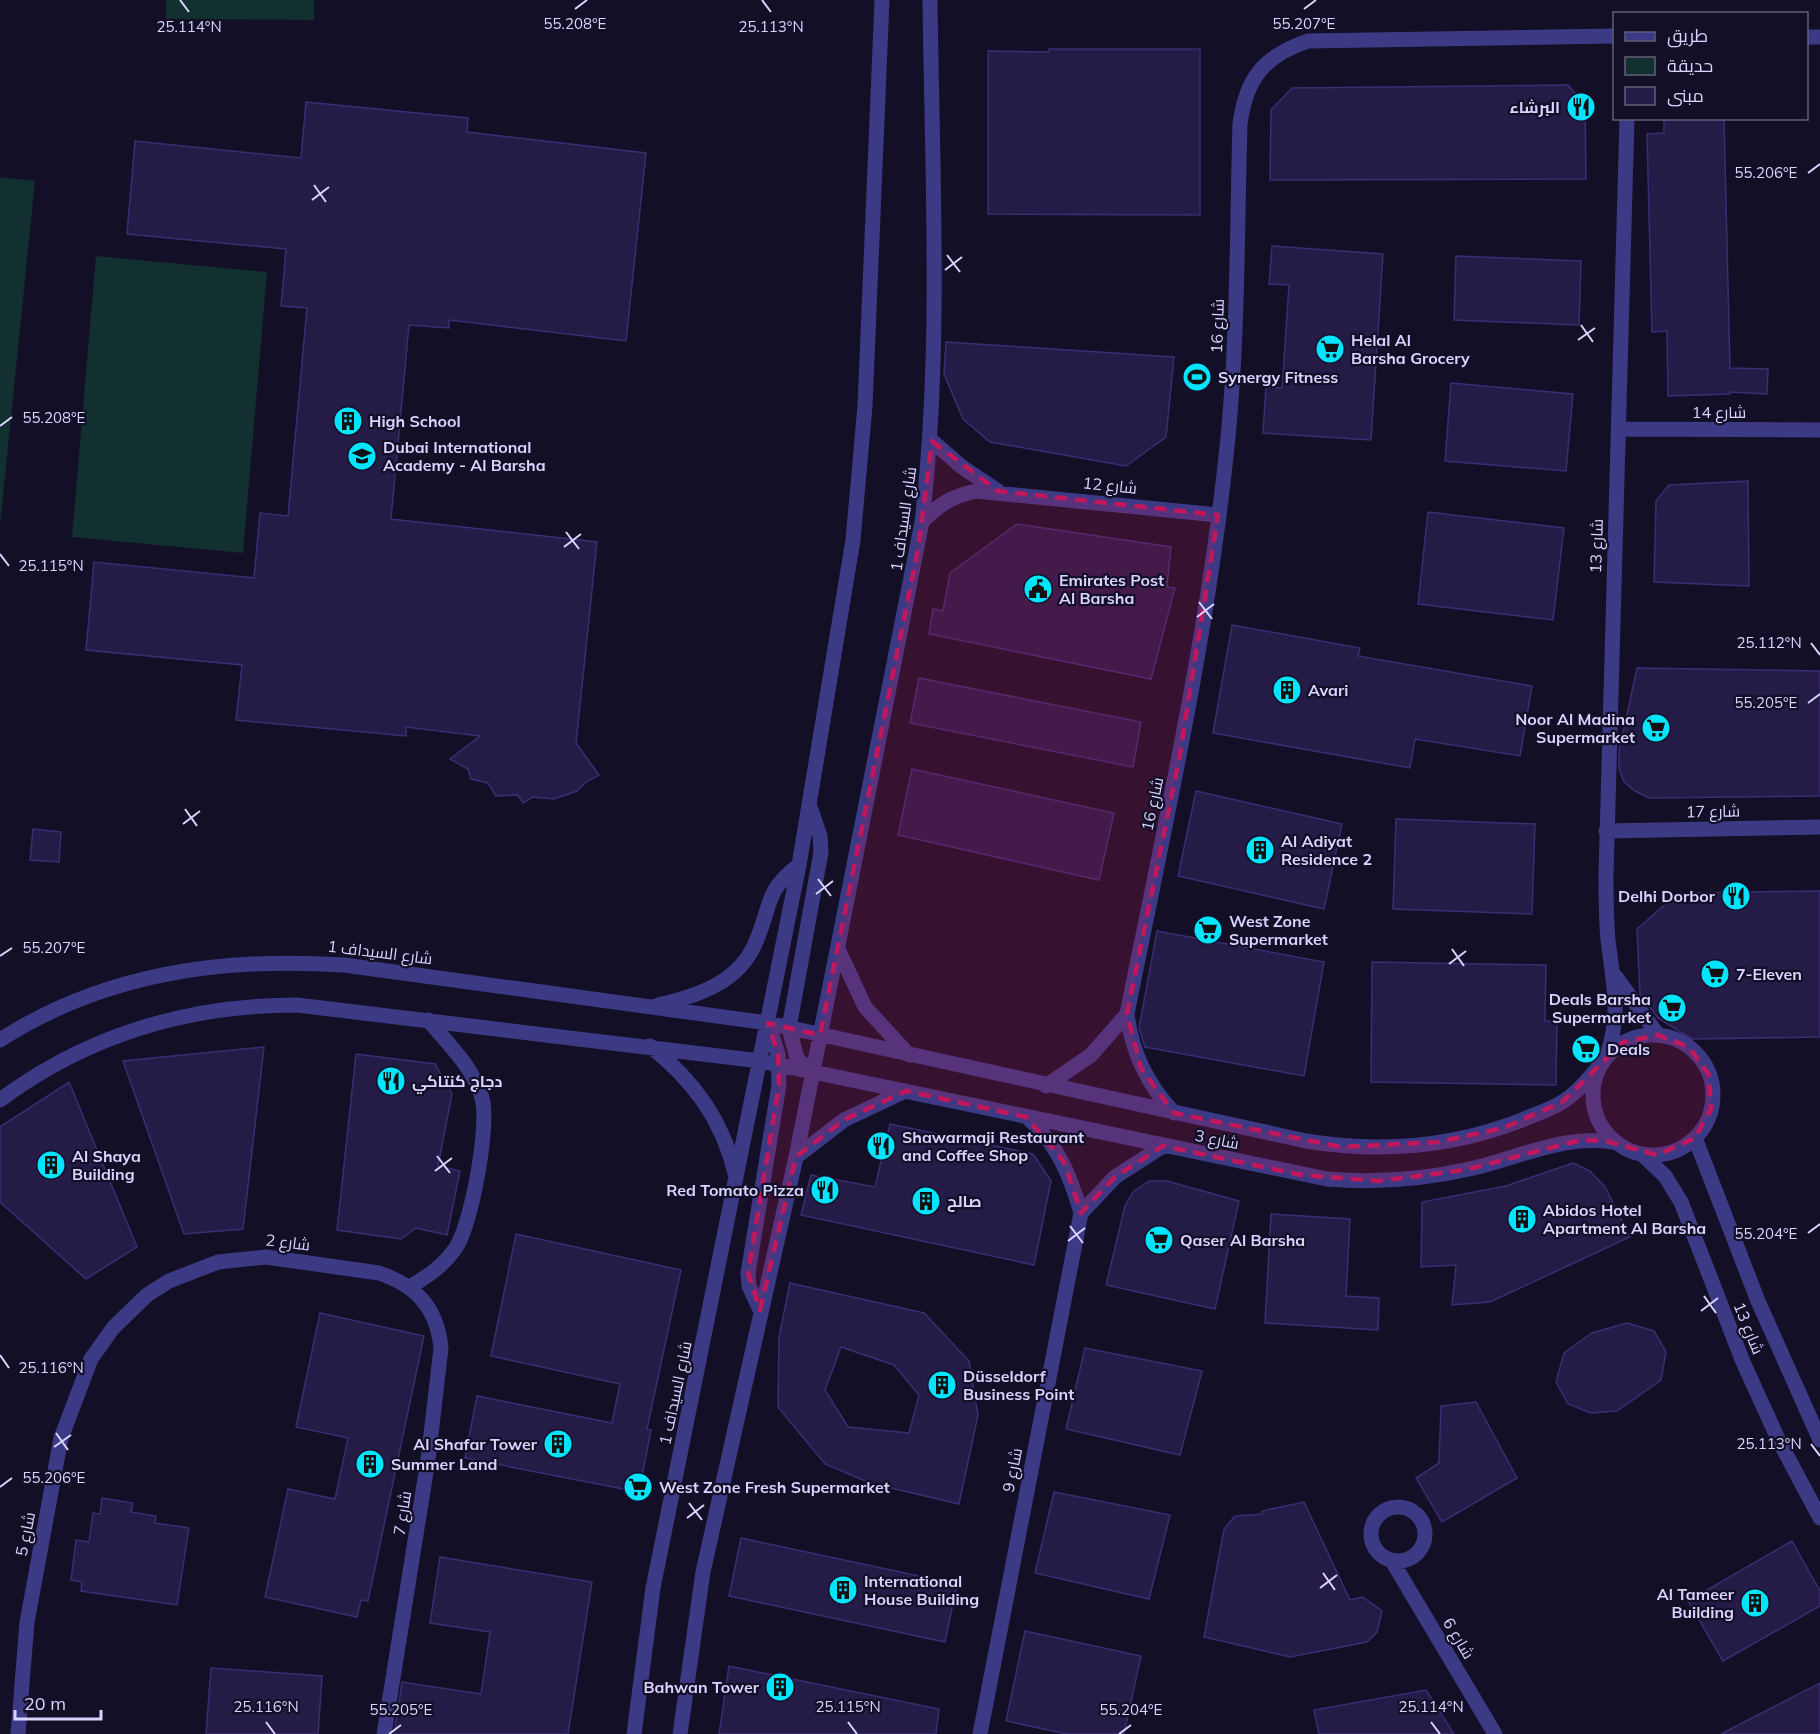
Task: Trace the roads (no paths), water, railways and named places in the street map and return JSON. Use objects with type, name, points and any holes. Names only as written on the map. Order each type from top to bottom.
[{"type":"street","name":"شارع السيداف 1","points":[[634,1734],[653,1588],[799,865],[853,540],[865,406],[882,0]]},
{"type":"street","name":"شارع السيداف 1","points":[[680,1734],[703,1572],[796,1156],[922,522],[932,441],[934,330],[930,0]]},
{"type":"street","name":"شارع 16","points":[[1174,1113],[1161,1099],[1141,1068],[1129,1033],[1127,1014],[1179,760],[1218,515],[1228,437],[1234,350],[1240,124],[1243,101],[1252,80],[1267,62],[1286,49],[1308,41],[1613,36]]},
{"type":"street","name":"شارع 13","points":[[1604,1059],[1616,1014],[1614,974],[1605,909],[1606,831],[1628,120]]},
{"type":"street","name":"شارع 14","points":[[1618,429],[1820,430]]},
{"type":"street","name":"شارع 12","points":[[932,441],[962,467],[998,491]]},
{"type":"street","name":"شارع 12","points":[[922,522],[937,507],[955,496],[976,491],[998,491],[1218,515]]},
{"type":"street","points":[[809,804],[816,820],[821,852],[789,1028],[797,1058],[812,1073]]},
{"type":"street","name":"شارع 17","points":[[1606,831],[1820,827]]},
{"type":"street","points":[[648,1007],[692,997],[730,976],[757,942],[776,884],[799,865]]},
{"type":"street","points":[[838,948],[865,1006],[909,1055]]},
{"type":"street","name":"شارع السيداف 1","points":[[0,1040],[66,1004],[116,986],[166,972],[241,963],[288,961],[344,965],[768,1023],[820,1035]]},
{"type":"street","name":"شارع 13","points":[[1614,974],[1658,1035]]},
{"type":"street","points":[[0,1100],[67,1058],[117,1036],[161,1020],[206,1010],[251,1005],[297,1005],[651,1046],[760,1061],[812,1073]]},
{"type":"street","name":"شارع 16","points":[[1047,1086],[1091,1055],[1127,1014]]},
{"type":"street","points":[[410,1287],[445,1263],[465,1233],[485,1124],[483,1100],[474,1077],[428,1020]]},
{"type":"street","points":[[760,1310],[749,1286],[748,1273],[776,1104],[778,1054],[768,1023]]},
{"type":"street","name":"شارع 3","points":[[820,1035],[1047,1086],[1341,1147],[1406,1146],[1471,1136],[1533,1115],[1571,1096],[1604,1059]]},
{"type":"street","points":[[1658,1035],[1674,1039],[1689,1047],[1701,1059],[1709,1075],[1713,1092],[1711,1109],[1706,1125],[1695,1138],[1671,1153],[1642,1155],[1617,1143],[1604,1131],[1596,1116],[1593,1090],[1604,1059],[1623,1042],[1640,1036],[1658,1035]]},
{"type":"street","points":[[651,1046],[692,1084],[709,1107],[724,1138],[736,1180]]},
{"type":"street","name":"شارع 3","points":[[812,1073],[1301,1175],[1344,1180],[1385,1181],[1465,1170],[1569,1142],[1593,1139],[1617,1143]]},
{"type":"street","points":[[796,1156],[844,1120],[906,1091]]},
{"type":"street","points":[[1026,1117],[1054,1145],[1064,1162],[1081,1213],[1115,1177],[1163,1146]]},
{"type":"street","name":"شارع 13","points":[[1695,1138],[1758,1301],[1820,1440]]},
{"type":"street","name":"شارع 13","points":[[1642,1155],[1665,1176],[1681,1202],[1748,1372],[1820,1518]]},
{"type":"street","name":"شارع 9","points":[[980,1734],[1081,1213]]},
{"type":"street","name":"شارع 2","points":[[147,1295],[192,1270],[244,1257],[266,1257],[379,1273],[410,1287],[424,1299]]},
{"type":"street","name":"شارع 5","points":[[18,1734],[27,1622],[67,1417],[91,1359],[113,1328],[147,1295]]},
{"type":"street","name":"شارع 7","points":[[384,1734],[428,1460],[441,1348],[434,1314],[424,1299]]},
{"type":"street","name":"شارع 6","points":[[1392,1561],[1495,1734]]},
{"type":"place","name":"البرشاء","points":[[1581,107]]},
{"type":"place","name":"Helal Al Barsha Grocery","points":[[1330,349]]},
{"type":"place","name":"Synergy Fitness","points":[[1197,377]]},
{"type":"place","name":"High School","points":[[348,421]]},
{"type":"place","name":"Dubai International Academy - Al Barsha","points":[[362,456]]},
{"type":"place","name":"Emirates Post Al Barsha","points":[[1038,589]]},
{"type":"place","name":"Avari","points":[[1287,690]]},
{"type":"place","name":"Noor Al Madina Supermarket","points":[[1656,728]]},
{"type":"place","name":"Al Adiyat Residence 2","points":[[1260,850]]},
{"type":"place","name":"Delhi Dorbor","points":[[1736,896]]},
{"type":"place","name":"West Zone Supermarket","points":[[1208,930]]},
{"type":"place","name":"7-Eleven","points":[[1715,974]]},
{"type":"place","name":"Deals Barsha Supermarket","points":[[1672,1008]]},
{"type":"place","name":"Deals","points":[[1586,1049]]},
{"type":"place","name":"دجاج كنتاكي","points":[[391,1081]]},
{"type":"place","name":"Shawarmaji Restaurant and Coffee Shop","points":[[881,1146]]},
{"type":"place","name":"Al Shaya Building","points":[[51,1165]]},
{"type":"place","name":"Red Tomato Pizza","points":[[825,1190]]},
{"type":"place","name":"صالح","points":[[926,1201]]},
{"type":"place","name":"Abidos Hotel Apartment Al Barsha","points":[[1522,1219]]},
{"type":"place","name":"Qaser Al Barsha","points":[[1159,1240]]},
{"type":"place","name":"Düsseldorf Business Point","points":[[942,1385]]},
{"type":"place","name":"Al Shafar Tower","points":[[558,1444]]},
{"type":"place","name":"Summer Land","points":[[370,1464]]},
{"type":"place","name":"West Zone Fresh Supermarket","points":[[638,1487]]},
{"type":"place","name":"International House Building","points":[[843,1590]]},
{"type":"place","name":"Al Tameer Building","points":[[1755,1603]]},
{"type":"place","name":"Bahwan Tower","points":[[780,1687]]}]
